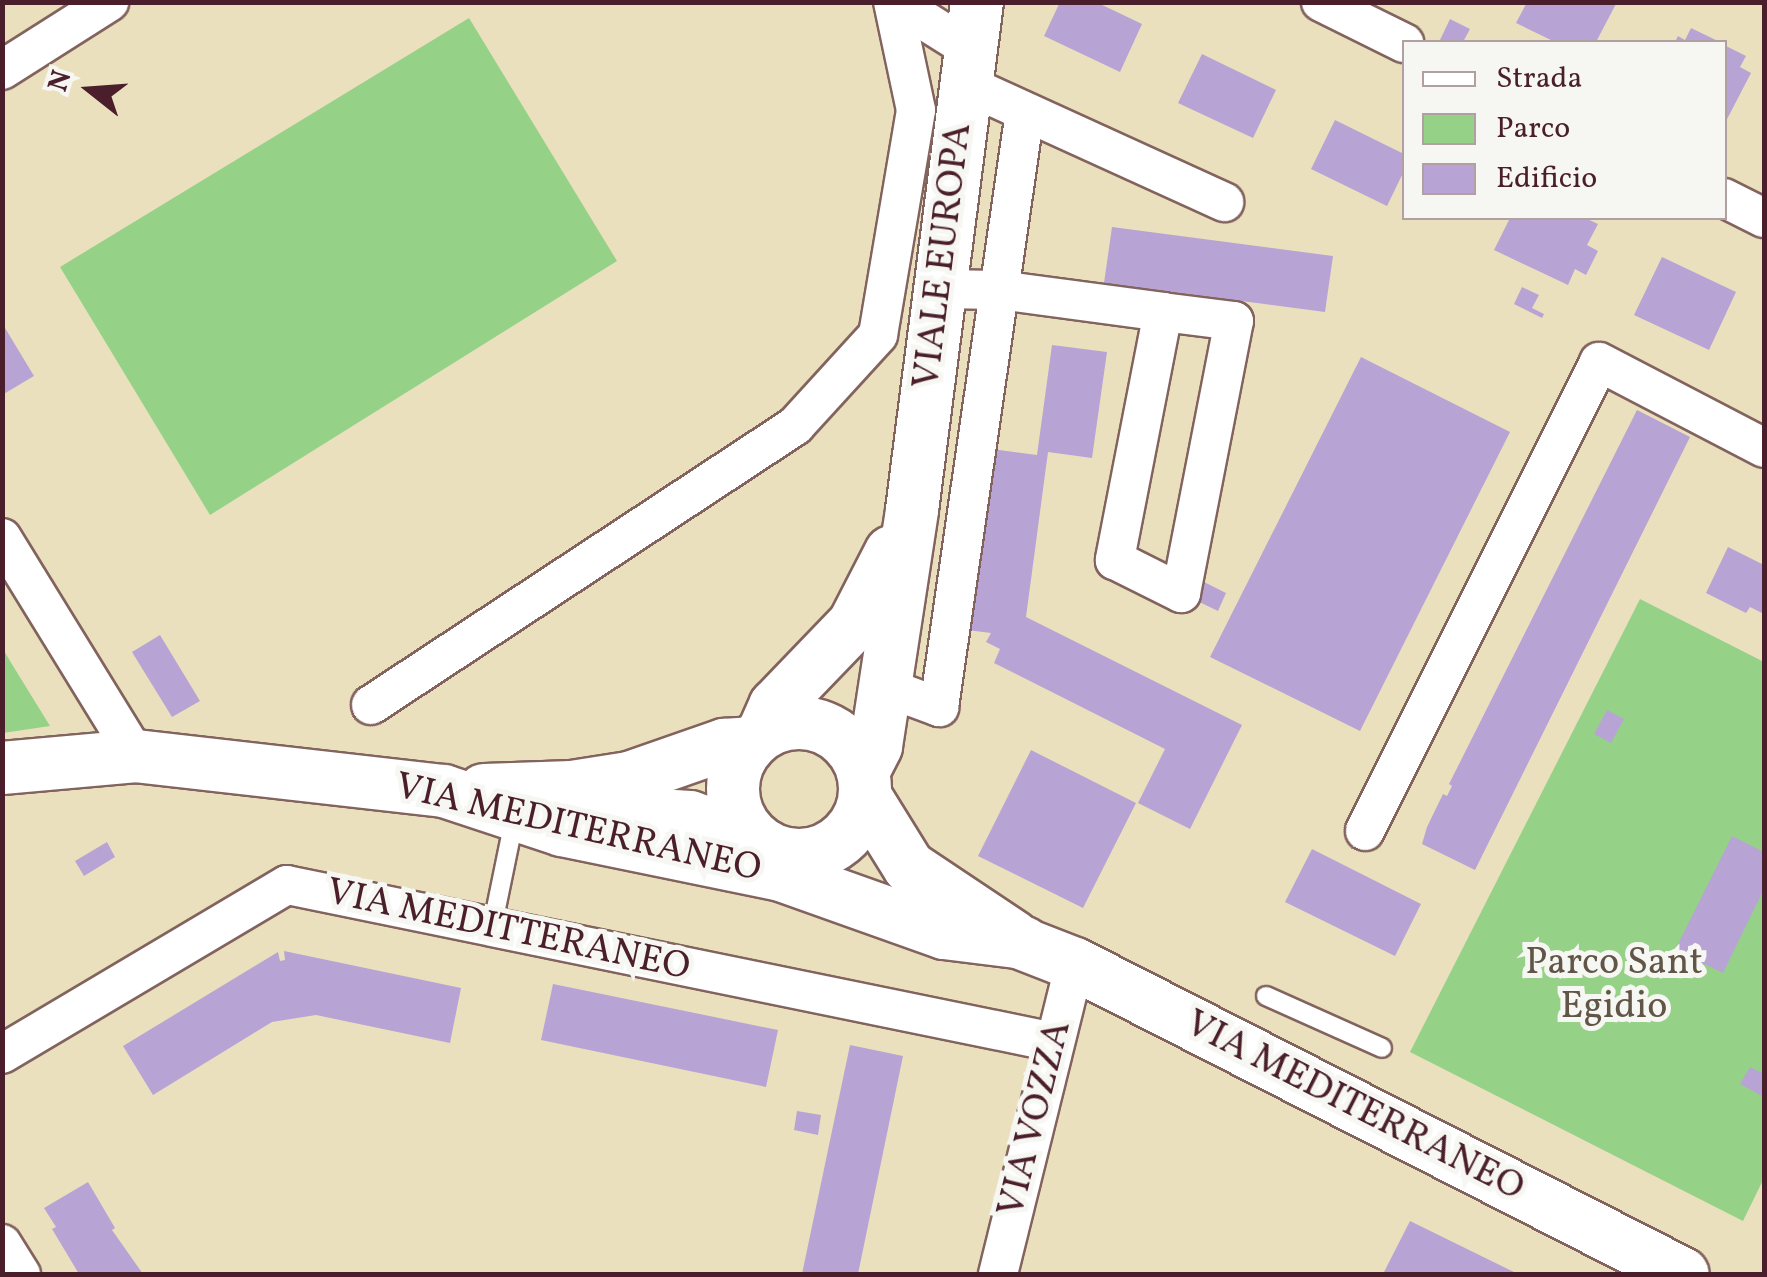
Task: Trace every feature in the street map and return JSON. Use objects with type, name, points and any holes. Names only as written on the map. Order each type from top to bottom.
[{"type":"main road","name":"VIALE EUROPA","points":[[864,784],[876,746],[912,510],[971,45]]},
{"type":"main road","points":[[760,842],[739,816],[733,784],[738,762],[757,738],[774,706],[854,624],[912,510]]},
{"type":"main road","points":[[792,724],[823,727],[848,745],[864,784],[848,834],[812,855],[776,852],[760,842],[690,817],[568,808],[444,791],[572,787],[628,778],[792,724]]},
{"type":"main road","name":"VIA MEDITERRANEO","points":[[2,768],[136,756],[444,791],[562,830],[781,874],[944,933],[1024,943]]},
{"type":"main road","name":"VIA MEDITERRANEO","points":[[864,784],[909,867],[1024,943]]},
{"type":"main road","name":"VIA MEDITERRANEO","points":[[812,855],[935,910],[1075,964],[1682,1274]]},
{"type":"street","points":[[2,70],[109,2]]},
{"type":"street","points":[[894,2],[971,45],[1025,112],[1224,202]]},
{"type":"street","points":[[371,705],[795,426],[878,335],[916,110],[894,2]]},
{"type":"street","points":[[1321,2],[1402,42]]},
{"type":"street","points":[[885,687],[939,708],[1025,112]]},
{"type":"street","points":[[1727,200],[1764,218]]},
{"type":"street","points":[[940,289],[999,290],[1234,320],[1182,592],[1115,560],[1163,312]]},
{"type":"street","points":[[1365,832],[1599,362],[1764,448]]},
{"type":"street","points":[[2,538],[136,756]]},
{"type":"street","name":"VIA MEDITTERANEO","points":[[2,1054],[287,886],[1054,1042]]},
{"type":"street","name":"VIA VOZZA","points":[[998,1274],[1075,964]]},
{"type":"street","points":[[2,1244],[21,1274]]},
{"type":"lane","points":[[492,929],[516,814]]},
{"type":"lane","points":[[1266,996],[1382,1048]]},
{"type":"green space","points":[[469,18],[617,261],[210,515],[60,267]]},
{"type":"green space","name":"Parco Sant Egidio","points":[[1640,599],[1764,662],[1764,1178],[1743,1221],[1410,1052]]},
{"type":"green space","points":[[2,647],[10,661],[50,726],[3,733]]},
{"type":"building","points":[[1060,2],[1096,2],[1142,24],[1120,72],[1044,36]]},
{"type":"building","points":[[1527,2],[1617,2],[1597,40],[1551,40],[1516,23]]},
{"type":"building","points":[[1450,19],[1470,29],[1464,40],[1440,40]]},
{"type":"building","points":[[1691,28],[1716,40],[1685,40]]},
{"type":"building","points":[[1727,46],[1746,56],[1740,67],[1751,73],[1727,119]]},
{"type":"building","points":[[1202,54],[1276,90],[1253,138],[1178,103]]},
{"type":"building","points":[[1335,120],[1402,153],[1402,175],[1387,206],[1311,169]]},
{"type":"building","points":[[1509,220],[1589,220],[1598,224],[1587,245],[1598,251],[1586,275],[1575,269],[1568,285],[1494,250]]},
{"type":"building","points":[[1112,227],[1333,256],[1325,312],[1104,283]]},
{"type":"building","points":[[1662,257],[1736,292],[1709,350],[1634,315]]},
{"type":"building","points":[[1522,287],[1539,295],[1532,308],[1544,314],[1542,318],[1514,304]]},
{"type":"building","points":[[2,323],[34,376],[2,395]]},
{"type":"building","points":[[1052,345],[1107,352],[1092,458],[1048,452],[1026,617],[1242,725],[1190,829],[1138,803],[1165,749],[994,663],[1000,649],[986,642],[991,633],[967,630],[991,449],[1037,455]]},
{"type":"building","points":[[1361,357],[1510,432],[1360,731],[1210,657]]},
{"type":"building","points":[[1637,410],[1690,437],[1475,870],[1422,844],[1427,827],[1443,794],[1447,796],[1452,786],[1449,784]]},
{"type":"building","points":[[1728,547],[1764,565],[1764,614],[1750,607],[1746,613],[1706,593]]},
{"type":"building","points":[[1202,581],[1226,593],[1218,611],[1193,599]]},
{"type":"building","points":[[160,635],[200,701],[172,717],[132,652]]},
{"type":"building","points":[[1607,710],[1624,719],[1611,743],[1594,734]]},
{"type":"building","points":[[1031,750],[1136,803],[1083,908],[978,856]]},
{"type":"building","points":[[1732,836],[1764,852],[1764,889],[1723,973],[1675,950]]},
{"type":"building","points":[[107,842],[115,857],[84,876],[75,861]]},
{"type":"building","points":[[1312,849],[1421,904],[1395,956],[1285,902]]},
{"type":"building","points":[[284,951],[461,988],[450,1043],[316,1015],[272,1022],[153,1095],[123,1046],[278,952],[280,961],[285,960]]},
{"type":"building","points":[[553,984],[778,1030],[766,1087],[541,1040]]},
{"type":"building","points":[[850,1045],[903,1056],[858,1274],[802,1274]]},
{"type":"building","points":[[1750,1067],[1764,1074],[1764,1097],[1740,1084]]},
{"type":"building","points":[[797,1111],[821,1115],[818,1135],[794,1130]]},
{"type":"building","points":[[88,1182],[115,1228],[112,1230],[143,1274],[79,1274],[52,1229],[56,1227],[44,1208]]},
{"type":"building","points":[[1410,1221],[1518,1274],[1383,1274]]}]
